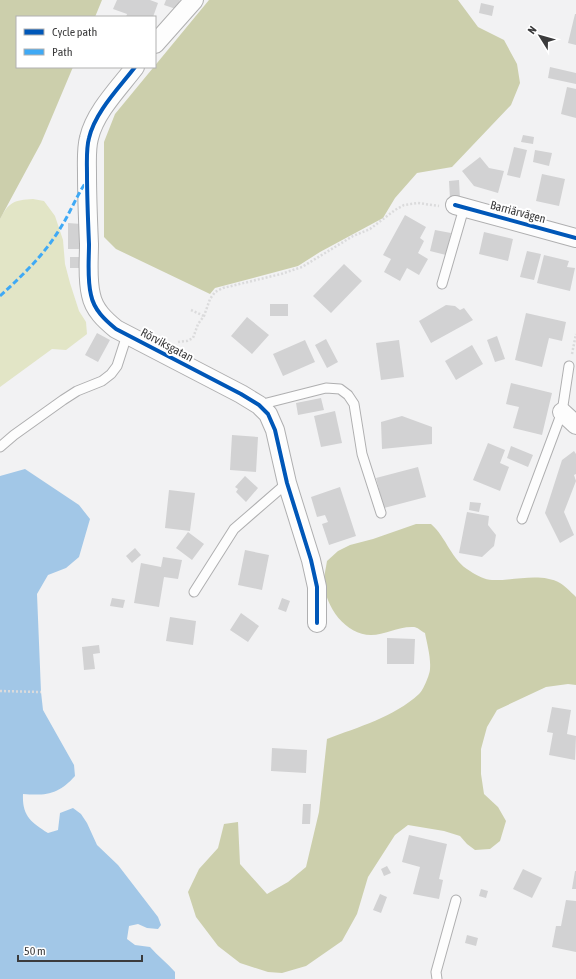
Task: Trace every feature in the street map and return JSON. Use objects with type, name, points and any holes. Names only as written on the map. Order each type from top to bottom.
[{"type":"street","points":[[156,43],[194,0]]},
{"type":"street","name":"Rörviksgatan","points":[[134,68],[101,112],[94,123],[88,138],[89,272],[91,295],[96,309],[107,322],[127,335],[259,404],[268,414],[275,430],[287,483],[318,587],[317,623]]},
{"type":"street","name":"Barriärvägen","points":[[460,206],[576,238]]},
{"type":"street","points":[[562,412],[576,425]]},
{"type":"lane","points":[[442,284],[460,206]]},
{"type":"lane","points":[[0,447],[14,435],[63,400],[77,391],[102,381],[111,374],[117,366],[127,335]]},
{"type":"lane","points":[[522,519],[562,412],[569,366]]},
{"type":"lane","points":[[259,404],[326,388],[340,389],[348,395],[354,404],[362,454],[381,513]]},
{"type":"lane","points":[[194,592],[234,529],[287,483]]},
{"type":"lane","points":[[437,979],[436,972],[456,900]]},
{"type":"path","points":[[157,351],[160,345],[187,341],[192,338],[198,324],[204,316],[206,307],[215,292],[223,288],[281,274],[302,267],[353,236],[370,229],[404,205],[418,203],[435,206],[460,206]]},
{"type":"path","points":[[191,310],[204,316]]},
{"type":"path","points":[[569,366],[576,334]]},
{"type":"path","points":[[0,690],[41,692]]},
{"type":"green space","points":[[0,0],[102,0],[95,16],[16,16],[16,68],[73,68],[41,143],[0,219]]},
{"type":"green space","points":[[209,0],[458,0],[478,27],[504,40],[517,64],[520,83],[511,105],[452,167],[417,173],[395,198],[383,218],[320,252],[298,266],[215,288],[210,294],[116,249],[104,237],[104,142],[115,114],[153,68],[156,68],[156,64]]},
{"type":"green space","points":[[33,199],[44,201],[55,216],[63,240],[65,264],[70,283],[79,311],[86,322],[87,334],[66,350],[52,349],[0,387],[0,219],[9,205],[21,200]]},
{"type":"green space","points":[[416,524],[431,524],[458,561],[472,573],[492,580],[535,577],[544,578],[562,584],[576,597],[576,685],[568,684],[546,687],[497,710],[487,727],[481,749],[481,774],[484,794],[498,807],[506,821],[500,841],[490,849],[475,850],[460,836],[444,831],[408,825],[395,835],[368,877],[357,914],[342,941],[306,966],[282,973],[268,972],[240,963],[218,946],[196,917],[188,892],[199,869],[218,848],[224,824],[238,822],[240,864],[267,894],[288,882],[306,867],[319,812],[327,739],[363,726],[387,715],[409,702],[422,690],[430,671],[425,633],[414,627],[403,628],[376,635],[362,634],[353,630],[338,618],[333,610],[328,601],[324,582],[327,561],[338,551],[350,545],[373,539]]},
{"type":"water","points":[[25,469],[79,505],[90,519],[79,557],[66,568],[48,575],[37,594],[43,710],[74,765],[75,776],[64,787],[58,790],[39,795],[23,794],[24,808],[32,822],[48,833],[58,830],[60,813],[73,808],[81,814],[87,823],[97,845],[118,865],[158,917],[161,925],[158,929],[147,928],[138,924],[129,926],[127,939],[135,945],[150,947],[175,972],[175,979],[0,979],[0,476]]},
{"type":"building","points":[[117,0],[150,0],[158,3],[153,16],[126,16],[127,14],[113,9]]},
{"type":"building","points":[[166,0],[180,0],[176,9],[164,5]]},
{"type":"building","points":[[481,3],[494,6],[492,16],[479,13]]},
{"type":"building","points":[[576,14],[576,45],[568,43]]},
{"type":"building","points":[[550,67],[576,73],[576,84],[548,78]]},
{"type":"building","points":[[567,87],[576,89],[576,118],[561,114]]},
{"type":"building","points":[[523,135],[534,137],[533,144],[521,142]]},
{"type":"building","points":[[514,147],[527,150],[520,178],[507,175]]},
{"type":"building","points":[[535,150],[552,153],[549,166],[533,162]]},
{"type":"building","points":[[480,157],[489,168],[504,171],[498,193],[474,186],[462,171]]},
{"type":"building","points":[[542,174],[565,179],[559,206],[536,201]]},
{"type":"building","points":[[459,180],[460,199],[450,199],[449,181]]},
{"type":"building","points":[[405,215],[426,227],[420,238],[424,241],[418,253],[428,259],[419,275],[407,268],[400,281],[384,272],[391,259],[383,255]]},
{"type":"building","points":[[68,223],[81,224],[80,249],[68,249]]},
{"type":"building","points":[[435,230],[451,233],[446,255],[430,251]]},
{"type":"building","points":[[484,232],[513,239],[508,261],[479,254]]},
{"type":"building","points":[[527,251],[541,254],[534,280],[520,277]]},
{"type":"building","points":[[544,255],[569,261],[567,267],[575,268],[570,291],[537,283]]},
{"type":"building","points":[[70,257],[79,257],[79,268],[70,268]]},
{"type":"building","points":[[344,264],[362,281],[331,313],[313,296]]},
{"type":"building","points":[[270,304],[288,304],[288,316],[270,316]]},
{"type":"building","points":[[446,305],[455,306],[460,310],[464,308],[473,320],[431,343],[419,321]]},
{"type":"building","points":[[526,313],[566,322],[562,341],[549,338],[542,367],[515,360]]},
{"type":"building","points":[[247,317],[269,335],[252,354],[231,336]]},
{"type":"building","points":[[97,333],[110,340],[98,362],[85,355]]},
{"type":"building","points":[[497,336],[505,359],[495,362],[487,340]]},
{"type":"building","points":[[326,339],[338,362],[327,368],[315,345]]},
{"type":"building","points":[[305,340],[315,362],[283,376],[273,354]]},
{"type":"building","points":[[399,340],[404,377],[381,380],[376,343]]},
{"type":"building","points":[[472,345],[483,364],[456,380],[445,361]]},
{"type":"building","points":[[511,383],[552,393],[542,435],[513,428],[519,407],[506,404]]},
{"type":"building","points":[[321,398],[324,410],[298,415],[296,403]]},
{"type":"building","points":[[335,411],[342,443],[321,447],[314,416]]},
{"type":"building","points":[[402,416],[432,427],[432,444],[382,449],[381,422]]},
{"type":"building","points":[[232,435],[258,437],[256,472],[230,470]]},
{"type":"building","points":[[488,443],[505,450],[500,463],[509,467],[500,491],[473,480]]},
{"type":"building","points":[[511,446],[533,455],[528,467],[507,458]]},
{"type":"building","points":[[574,451],[576,454],[576,474],[574,475],[576,481],[564,512],[574,535],[560,543],[545,513],[562,460]]},
{"type":"building","points":[[418,467],[426,497],[384,508],[376,478]]},
{"type":"building","points":[[245,476],[258,488],[246,502],[236,492],[238,489],[235,487]]},
{"type":"building","points":[[340,487],[356,536],[329,545],[322,524],[328,522],[325,515],[317,517],[311,497]]},
{"type":"building","points":[[169,490],[195,493],[190,531],[165,528]]},
{"type":"building","points":[[470,502],[481,503],[479,512],[469,510]]},
{"type":"building","points":[[467,512],[489,516],[488,525],[496,535],[494,546],[482,557],[459,553]]},
{"type":"building","points":[[188,532],[204,544],[192,560],[176,548]]},
{"type":"building","points":[[135,548],[141,555],[132,563],[126,556]]},
{"type":"building","points":[[245,550],[269,555],[262,590],[238,585]]},
{"type":"building","points":[[163,557],[182,560],[178,579],[164,577],[159,607],[134,603],[141,563],[161,567]]},
{"type":"building","points":[[112,598],[125,600],[123,608],[110,606]]},
{"type":"building","points":[[282,598],[290,601],[286,612],[278,609]]},
{"type":"building","points":[[241,613],[259,626],[248,642],[230,630]]},
{"type":"building","points":[[170,617],[196,621],[193,645],[166,641]]},
{"type":"building","points":[[387,638],[415,639],[414,664],[387,664]]},
{"type":"building","points":[[99,645],[100,653],[93,654],[95,669],[84,670],[82,647]]},
{"type":"building","points":[[552,707],[571,710],[567,734],[576,736],[575,760],[549,755],[553,733],[547,732]]},
{"type":"building","points":[[272,748],[307,750],[306,773],[271,771]]},
{"type":"building","points":[[303,804],[311,804],[310,824],[302,824]]},
{"type":"building","points":[[409,835],[447,844],[439,879],[443,880],[439,899],[413,894],[420,867],[402,862]]},
{"type":"building","points":[[387,866],[391,873],[384,876],[381,869]]},
{"type":"building","points":[[523,869],[542,878],[532,898],[513,889]]},
{"type":"building","points":[[575,871],[576,889],[572,889]]},
{"type":"building","points":[[481,889],[488,891],[486,898],[479,896]]},
{"type":"building","points":[[380,894],[387,897],[381,913],[373,910]]},
{"type":"building","points":[[566,900],[576,901],[576,952],[552,947],[556,926],[561,926]]},
{"type":"building","points":[[467,935],[478,938],[476,946],[465,943]]},
{"type":"marked path","points":[[0,296],[41,255],[55,237],[86,182]]},
{"type":"cycle path","points":[[134,68],[96,119],[88,142],[87,200],[89,276],[92,300],[100,314],[116,329],[241,394],[259,405],[268,414],[275,430],[287,483],[311,560],[317,587],[317,623]]},
{"type":"cycle path","points":[[455,205],[576,238]]}]
